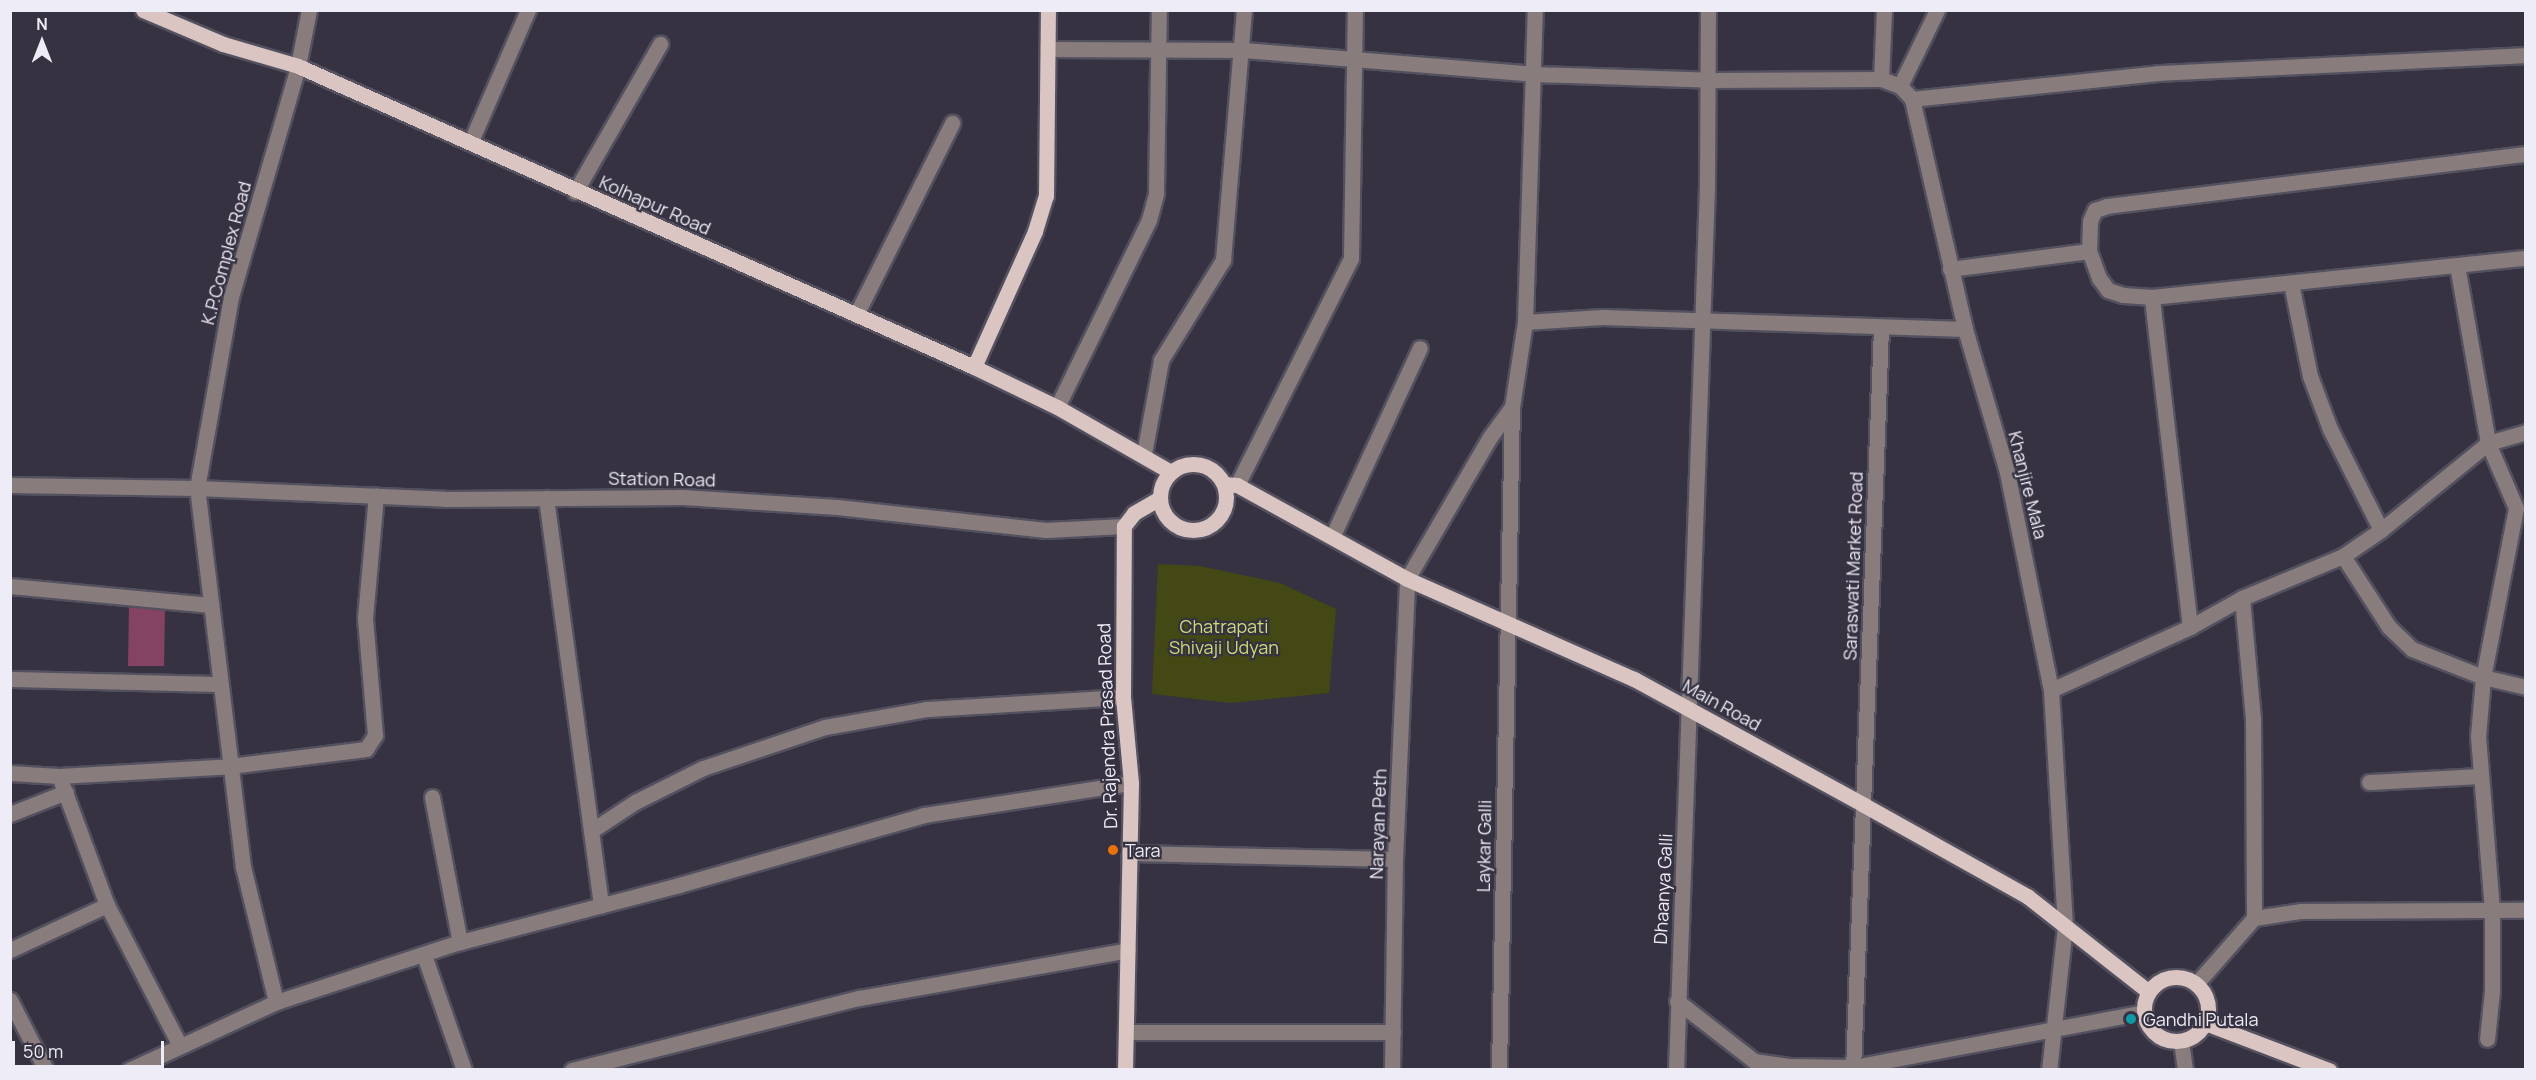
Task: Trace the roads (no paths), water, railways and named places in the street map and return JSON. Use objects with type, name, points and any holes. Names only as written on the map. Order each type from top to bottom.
[{"type":"main road","name":"Kolhapur Road","points":[[143,10],[223,44],[298,66],[471,141],[575,192],[974,367],[1057,407],[1144,454],[1170,472]]},
{"type":"main road","points":[[974,367],[1035,231],[1046,196],[1050,49],[1048,10]]},
{"type":"main road","points":[[1124,526],[1134,513],[1160,498],[1170,472],[1197,464],[1213,470],[1230,484],[1222,512],[1200,529],[1180,528],[1172,523],[1160,498]]},
{"type":"main road","name":"Main Road","points":[[1230,484],[1333,535],[1407,579],[1634,680],[1864,805],[2027,896],[2149,992]]},
{"type":"main road","name":"Dr. Rajendra Prasad Road","points":[[1124,526],[1124,697],[1131,783],[1125,1070]]},
{"type":"main road","points":[[2165,979],[2186,979],[2196,984],[2207,1002],[2205,1023],[2199,1032],[2181,1041],[2160,1038],[2146,1023],[2144,1012],[2149,992],[2165,979]]},
{"type":"main road","points":[[2205,1023],[2329,1070]]},
{"type":"street","name":"K.P.Complex Road","points":[[276,1002],[243,867],[197,488],[231,297],[298,66],[309,10]]},
{"type":"street","points":[[471,141],[528,10]]},
{"type":"street","points":[[1057,407],[1149,220],[1156,193],[1159,10]]},
{"type":"street","points":[[1144,454],[1161,360],[1223,260],[1244,50],[1244,10]]},
{"type":"street","points":[[1230,484],[1351,258],[1351,57],[1354,10]]},
{"type":"street","name":"Laykar Galli","points":[[1499,1070],[1512,406],[1525,322],[1535,10]]},
{"type":"street","name":"Dhaanya Galli","points":[[1676,1070],[1677,1001],[1691,711],[1700,322],[1710,80],[1708,10]]},
{"type":"street","points":[[1881,79],[1884,10]]},
{"type":"street","points":[[1900,86],[1937,10]]},
{"type":"street","points":[[575,192],[660,44]]},
{"type":"street","points":[[1050,49],[1244,50],[1351,57],[1533,74],[1710,80],[1881,79],[1900,86],[1912,99],[2158,73],[2526,55]]},
{"type":"street","name":"Khanjire Mala","points":[[1912,99],[1965,329],[2007,472],[2051,690],[2065,926],[2049,1070]]},
{"type":"street","points":[[856,315],[952,123]]},
{"type":"street","points":[[2526,154],[2108,206],[2095,210],[2090,221],[2089,251],[2099,278],[2108,290],[2123,295],[2152,297],[2526,258]]},
{"type":"street","points":[[1950,269],[2089,251]]},
{"type":"street","points":[[2457,265],[2488,443],[2516,508],[2483,677],[2478,736],[2492,909],[2492,991],[2487,1039]]},
{"type":"street","points":[[2291,282],[2310,376],[2330,429],[2381,530]]},
{"type":"street","points":[[2152,297],[2190,627]]},
{"type":"street","points":[[1525,322],[1602,317],[1965,329]]},
{"type":"street","name":"Saraswati Market Road","points":[[1853,1068],[1881,328]]},
{"type":"street","points":[[1333,535],[1420,348]]},
{"type":"street","points":[[1407,579],[1490,437],[1512,406]]},
{"type":"street","points":[[2051,690],[2190,627],[2242,598],[2343,556],[2381,530],[2488,443],[2526,432]]},
{"type":"street","name":"Station Road","points":[[10,485],[546,498],[683,496],[837,507],[1046,530],[1124,526]]},
{"type":"street","points":[[10,773],[59,776],[230,766],[356,751],[372,744],[375,735],[365,618],[376,495]]},
{"type":"street","points":[[546,498],[601,905]]},
{"type":"street","points":[[2343,556],[2389,627],[2412,649],[2483,677],[2526,687]]},
{"type":"street","name":"Narayan Peth","points":[[1392,1070],[1395,859],[1407,579]]},
{"type":"street","points":[[10,586],[211,605]]},
{"type":"street","points":[[2242,598],[2253,718],[2254,918]]},
{"type":"street","points":[[10,679],[220,684]]},
{"type":"street","points":[[591,831],[634,802],[703,768],[825,727],[927,709],[1124,697]]},
{"type":"street","points":[[59,776],[107,905],[179,1044]]},
{"type":"street","points":[[2369,782],[2481,776]]},
{"type":"street","points":[[129,1070],[179,1044],[276,1002],[460,942],[601,905],[924,814],[1131,783]]},
{"type":"street","points":[[10,814],[66,792]]},
{"type":"street","points":[[432,797],[460,942]]},
{"type":"street","points":[[1129,853],[1395,859]]},
{"type":"street","points":[[10,950],[107,905]]},
{"type":"street","points":[[2196,984],[2254,918],[2301,911],[2526,910]]},
{"type":"street","points":[[572,1070],[860,998],[1128,950]]},
{"type":"street","points":[[424,955],[464,1070]]},
{"type":"street","points":[[10,1000],[46,1070]]},
{"type":"street","points":[[1677,1001],[1754,1061],[1773,1066],[1853,1068],[2054,1032],[2144,1012]]},
{"type":"street","points":[[1126,1032],[1393,1032]]},
{"type":"street","points":[[2181,1041],[2186,1070]]},
{"type":"place","name":"Tara","points":[[1113,850]]},
{"type":"place","name":"Gandhi Putala","points":[[2131,1019]]},
{"type":"park label","name":"Chatrapati Shivaji Udyan","points":[[1224,637]]}]
